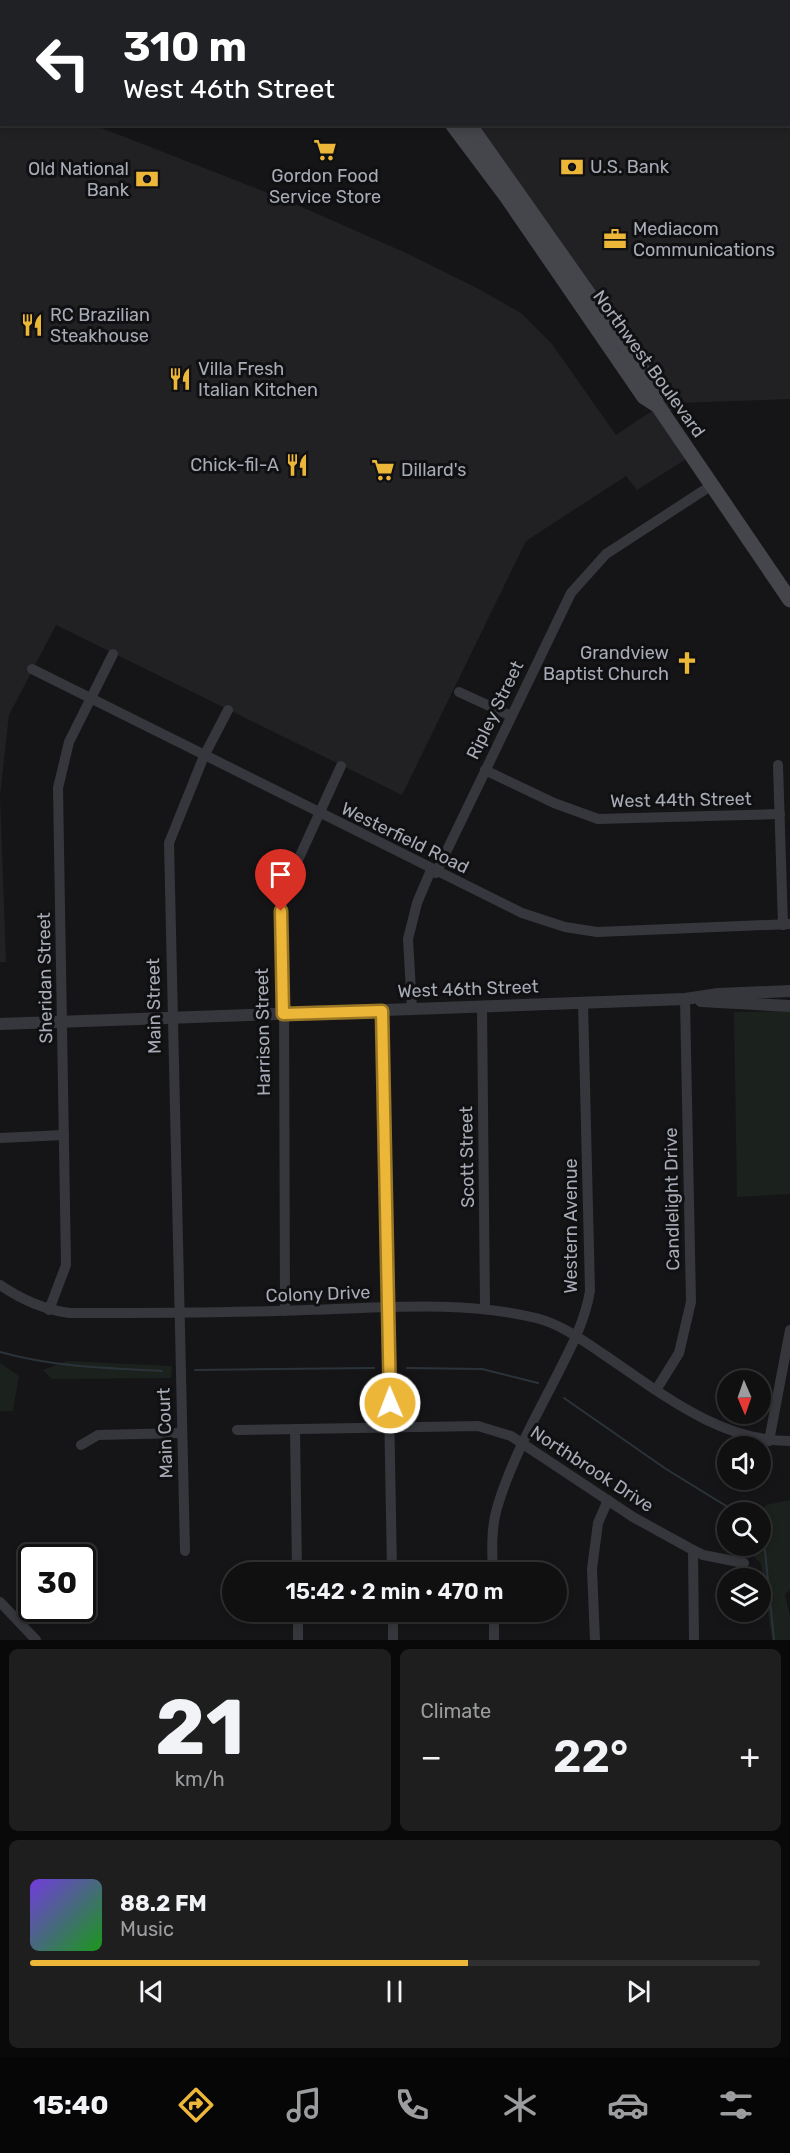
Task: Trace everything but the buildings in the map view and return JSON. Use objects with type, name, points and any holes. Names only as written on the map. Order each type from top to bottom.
[{"type":"main road","name":"Northwest Boulevard","points":[[454,126],[506,196],[644,397],[656,404],[790,600]]},
{"type":"main road","points":[[470,126],[655,388],[656,404]]},
{"type":"street","name":"Ripley Street","points":[[412,1009],[408,939],[417,903],[485,770],[563,607],[594,565],[606,554],[661,521],[712,485]]},
{"type":"street","name":"Sheridan Street","points":[[49,1310],[66,1265],[58,788],[69,742],[112,654]]},
{"type":"street","name":"Westerfield Road","points":[[32,669],[433,872],[522,914],[564,927],[597,932],[786,924]]},
{"type":"street","points":[[459,692],[511,716]]},
{"type":"street","name":"Main Street","points":[[178,1314],[170,843],[204,756],[228,710]]},
{"type":"street","points":[[778,765],[786,924]]},
{"type":"street","name":"Harrison Street","points":[[285,1311],[283,893],[341,766]]},
{"type":"street","name":"West 44th Street","points":[[485,770],[554,803],[598,819],[780,814]]},
{"type":"street","name":"West 46th Street","points":[[685,999],[718,994],[790,991]]},
{"type":"street","name":"West 46th Street","points":[[0,1024],[685,999],[790,1006]]},
{"type":"street","name":"Candlelight Drive","points":[[656,1390],[679,1353],[691,1302],[685,999]]},
{"type":"street","name":"Western Avenue","points":[[493,1562],[492,1538],[497,1509],[525,1444],[577,1337],[586,1314],[590,1290],[583,1003]]},
{"type":"street","name":"Scott Street","points":[[482,1006],[485,1308]]},
{"type":"street","points":[[382,1011],[392,1562]]},
{"type":"street","points":[[0,1138],[64,1136]]},
{"type":"street","name":"Colony Drive","points":[[0,1285],[33,1304],[49,1310],[178,1314],[388,1308],[485,1308],[540,1319],[577,1337],[656,1390],[720,1427],[743,1436]]},
{"type":"street","name":"Main Court","points":[[178,1314],[185,1551]]},
{"type":"street","points":[[770,1436],[790,1330]]},
{"type":"street","name":"Northbrook Drive","points":[[237,1430],[478,1426],[512,1436],[633,1517],[693,1550],[703,1555],[744,1563]]},
{"type":"street","points":[[295,1429],[297,1562]]},
{"type":"street","points":[[81,1445],[98,1435],[182,1433]]},
{"type":"street","name":"Colony Drive","points":[[771,1441],[790,1441]]},
{"type":"street","points":[[595,1640],[592,1569],[598,1523],[608,1500]]},
{"type":"street","points":[[693,1550],[694,1640]]},
{"type":"street","points":[[0,1602],[36,1640]]},
{"type":"street","points":[[298,1622],[298,1640]]},
{"type":"street","points":[[393,1622],[393,1640]]},
{"type":"street","points":[[494,1622],[494,1640]]},
{"type":"shaded area","points":[[0,126],[97,126],[286,200],[406,253],[475,287],[521,313],[552,344],[616,435],[658,407],[470,126],[790,126],[790,399],[678,403],[665,418],[691,456],[637,490],[626,476],[526,541],[402,795],[56,625],[9,715],[0,796]]},
{"type":"shaded area","points":[[0,796],[6,962],[0,962]]},
{"type":"shaded area","points":[[790,1011],[790,1194],[737,1197],[734,1012]]},
{"type":"shaded area","points":[[67,1361],[172,1366],[171,1378],[52,1379],[43,1370]]},
{"type":"shaded area","points":[[0,1363],[19,1376],[13,1411],[0,1411]]},
{"type":"shaded area","points":[[790,1500],[790,1590],[785,1594],[790,1616],[790,1640],[772,1640],[769,1622],[771,1568],[762,1568],[761,1563],[753,1556],[771,1556],[771,1504]]},
{"type":"waterway","points":[[0,1352],[60,1364],[162,1371]]},
{"type":"waterway","points":[[195,1370],[374,1368]]},
{"type":"waterway","points":[[407,1368],[482,1369],[538,1383]]},
{"type":"waterway","points":[[564,1398],[666,1469],[720,1502]]},
{"type":"waterway","points":[[766,1556],[774,1640]]},
{"type":"place","name":"Gordon Food Service Store","points":[[325,150]]},
{"type":"place","name":"U.S. Bank","points":[[572,167]]},
{"type":"place","name":"Old National Bank","points":[[147,179]]},
{"type":"place","name":"Mediacom Communications","points":[[615,239]]},
{"type":"place","name":"RC Brazilian Steakhouse","points":[[32,325]]},
{"type":"place","name":"Villa Fresh Italian Kitchen","points":[[180,379]]},
{"type":"place","name":"Chick-fil-A","points":[[297,465]]},
{"type":"place","name":"Dillard's","points":[[383,470]]},
{"type":"place","name":"Grandview Baptist Church","points":[[687,663]]},
{"type":"route","points":[[281,911],[283,1014],[382,1011],[390,1403]]}]
